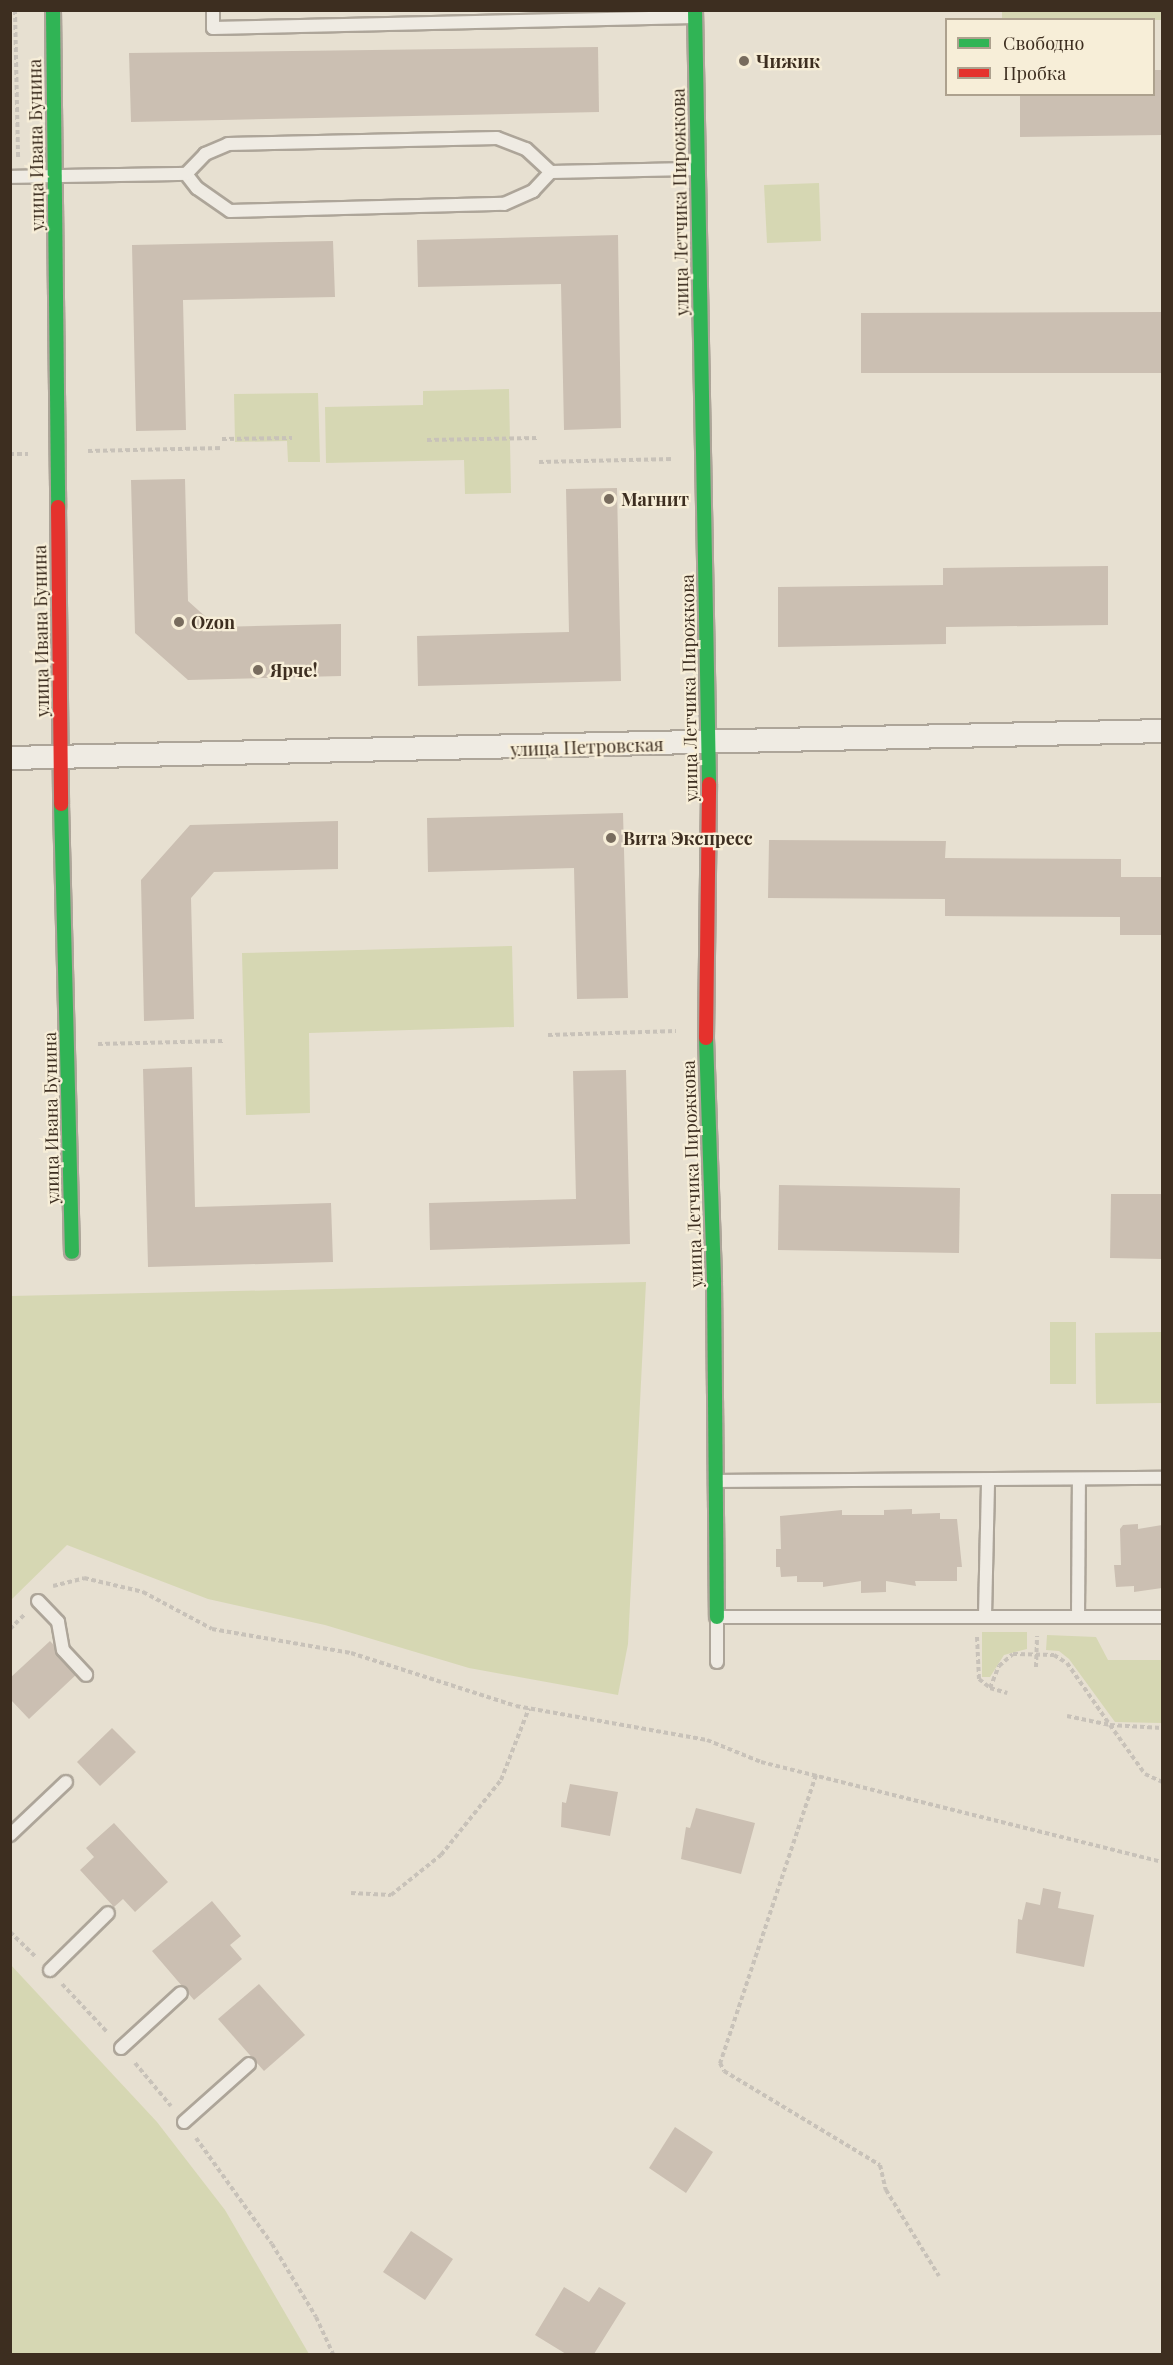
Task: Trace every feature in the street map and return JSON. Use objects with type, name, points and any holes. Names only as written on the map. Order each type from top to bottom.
[{"type":"street","name":"улица Ивана Бунина","points":[[53,10],[60,758],[72,1252]]},
{"type":"street","name":"улица Летчика Пирожкова","points":[[695,14],[709,743],[707,1031],[717,1481],[717,1617]]},
{"type":"street","name":"улица Петровская","points":[[10,758],[1162,731]]},
{"type":"lane","points":[[213,10],[213,28],[552,16],[695,14]]},
{"type":"lane","points":[[14,177],[186,174],[205,154],[228,144],[497,138],[526,149],[551,172],[698,169]]},
{"type":"lane","points":[[186,174],[206,195],[230,211],[504,204],[532,191],[551,172]]},
{"type":"lane","points":[[717,1481],[988,1481],[1162,1478]]},
{"type":"lane","points":[[1078,1616],[1079,1480]]},
{"type":"lane","points":[[981,1616],[988,1481]]},
{"type":"lane","points":[[38,1601],[58,1622],[63,1650],[86,1675]]},
{"type":"lane","points":[[717,1662],[717,1617],[1162,1617]]},
{"type":"lane","points":[[10,1835],[66,1782]]},
{"type":"lane","points":[[50,1970],[108,1913]]},
{"type":"lane","points":[[121,2048],[181,1993]]},
{"type":"lane","points":[[184,2122],[249,2064]]},
{"type":"path","points":[[14,177],[13,30],[15,10]]},
{"type":"path","points":[[222,440],[292,438]]},
{"type":"path","points":[[427,440],[538,438]]},
{"type":"path","points":[[57,452],[222,448]]},
{"type":"path","points":[[539,462],[703,458]]},
{"type":"path","points":[[548,1035],[707,1031]]},
{"type":"path","points":[[67,1045],[223,1041]]},
{"type":"path","points":[[10,1629],[53,1586],[84,1578],[142,1592],[212,1629],[351,1653],[529,1708],[707,1740],[761,1762],[958,1814],[1162,1862]]},
{"type":"path","points":[[981,1616],[978,1675],[990,1688],[1007,1693]]},
{"type":"path","points":[[1036,1667],[1037,1617]]},
{"type":"path","points":[[990,1688],[1007,1658],[1017,1653],[1036,1652],[1065,1661],[1145,1774],[1162,1782]]},
{"type":"path","points":[[351,1893],[391,1895],[441,1855],[501,1779],[529,1708]]},
{"type":"path","points":[[1067,1716],[1110,1725],[1162,1728]]},
{"type":"path","points":[[816,1775],[720,2063],[724,2071],[880,2164],[886,2190],[939,2276]]},
{"type":"green space","points":[[1002,11],[1162,11],[1162,20],[1155,20],[1155,18],[1002,18]]},
{"type":"green space","points":[[819,183],[821,241],[767,243],[764,185]]},
{"type":"green space","points":[[509,389],[511,493],[465,494],[464,460],[326,463],[325,407],[423,405],[423,391]]},
{"type":"green space","points":[[318,393],[320,462],[288,462],[287,441],[235,442],[234,394]]},
{"type":"green space","points":[[512,946],[514,1027],[309,1033],[310,1113],[246,1115],[242,953]]},
{"type":"green space","points":[[646,1282],[628,1644],[618,1695],[469,1668],[325,1625],[208,1599],[67,1545],[11,1600],[11,1296]]},
{"type":"green space","points":[[1050,1322],[1076,1322],[1076,1384],[1050,1384]]},
{"type":"green space","points":[[1162,1332],[1162,1403],[1096,1404],[1095,1333]]},
{"type":"green space","points":[[982,1632],[1027,1632],[1027,1649],[1004,1655],[990,1677],[982,1677]]},
{"type":"green space","points":[[1047,1635],[1096,1637],[1108,1660],[1162,1660],[1162,1723],[1115,1722],[1069,1659],[1059,1651],[1046,1650]]},
{"type":"green space","points":[[10,1964],[157,2122],[225,2210],[309,2354],[11,2354]]},
{"type":"building","points":[[598,47],[599,112],[131,122],[129,53]]},
{"type":"building","points":[[1155,70],[1162,70],[1162,135],[1020,137],[1020,96],[1155,96]]},
{"type":"building","points":[[618,235],[621,428],[564,430],[561,284],[418,287],[417,240]]},
{"type":"building","points":[[333,241],[335,297],[183,300],[186,430],[136,431],[132,245]]},
{"type":"building","points":[[1162,312],[1162,373],[861,373],[861,313]]},
{"type":"building","points":[[185,479],[188,601],[217,627],[341,624],[341,676],[188,680],[135,633],[131,480]]},
{"type":"building","points":[[617,488],[621,681],[418,686],[417,636],[569,632],[566,489]]},
{"type":"building","points":[[1108,566],[1108,625],[946,627],[946,644],[778,647],[778,587],[943,585],[943,568]]},
{"type":"building","points":[[623,813],[628,998],[577,999],[574,868],[428,872],[427,818]]},
{"type":"building","points":[[338,821],[338,869],[214,872],[191,898],[194,1019],[144,1021],[141,880],[190,825]]},
{"type":"building","points":[[769,840],[946,841],[945,858],[1121,859],[1121,877],[1162,877],[1162,935],[1120,935],[1120,917],[945,916],[945,899],[768,898]]},
{"type":"building","points":[[192,1067],[195,1207],[331,1203],[333,1262],[148,1267],[143,1069]]},
{"type":"building","points":[[626,1070],[630,1244],[430,1250],[429,1203],[576,1199],[573,1071]]},
{"type":"building","points":[[779,1185],[960,1188],[959,1253],[778,1250]]},
{"type":"building","points":[[1111,1194],[1162,1194],[1162,1259],[1110,1258]]},
{"type":"building","points":[[912,1509],[912,1514],[940,1513],[940,1519],[957,1519],[962,1567],[957,1567],[957,1581],[915,1581],[916,1586],[886,1581],[886,1592],[861,1593],[861,1581],[823,1587],[823,1582],[797,1582],[797,1576],[781,1577],[780,1567],[776,1567],[776,1549],[781,1549],[780,1516],[842,1510],[842,1515],[884,1515],[884,1510]]},
{"type":"building","points":[[1138,1524],[1138,1529],[1162,1525],[1162,1588],[1134,1592],[1134,1586],[1116,1587],[1114,1565],[1121,1565],[1120,1529],[1123,1525]]},
{"type":"building","points":[[50,1641],[79,1672],[29,1719],[10,1699],[10,1678]]},
{"type":"building","points":[[112,1728],[136,1752],[100,1786],[77,1762]]},
{"type":"building","points":[[570,1784],[618,1792],[610,1836],[561,1827],[562,1802],[566,1803]]},
{"type":"building","points":[[696,1808],[755,1823],[741,1874],[681,1859],[686,1827],[690,1828]]},
{"type":"building","points":[[114,1823],[168,1882],[135,1912],[123,1899],[114,1907],[80,1870],[94,1857],[86,1848]]},
{"type":"building","points":[[1043,1888],[1061,1892],[1058,1908],[1094,1915],[1084,1967],[1016,1953],[1018,1919],[1022,1920],[1026,1902],[1040,1905]]},
{"type":"building","points":[[212,1901],[241,1936],[230,1945],[242,1959],[194,2000],[152,1951]]},
{"type":"building","points":[[259,1984],[305,2035],[264,2071],[218,2019]]},
{"type":"building","points":[[675,2127],[713,2152],[686,2193],[649,2168]]},
{"type":"building","points":[[411,2231],[453,2259],[425,2300],[383,2272]]},
{"type":"building","points":[[564,2287],[589,2302],[599,2287],[626,2303],[594,2354],[566,2354],[535,2335]]},
{"type":"traffic: fast","points":[[53,10],[58,507]]},
{"type":"traffic: fast","points":[[695,10],[709,784]]},
{"type":"traffic: fast","points":[[61,804],[72,1252]]},
{"type":"traffic: fast","points":[[706,1038],[714,1282],[717,1617]]},
{"type":"traffic: jam","points":[[58,507],[61,804]]},
{"type":"traffic: jam","points":[[706,1038],[709,784]]},
{"type":"place","name":"Чижик","points":[[744,61]]},
{"type":"place","name":"Магнит","points":[[609,499]]},
{"type":"place","name":"Ozon","points":[[179,622]]},
{"type":"place","name":"Ярче!","points":[[258,670]]},
{"type":"place","name":"Вита Экспресс","points":[[611,838]]}]
